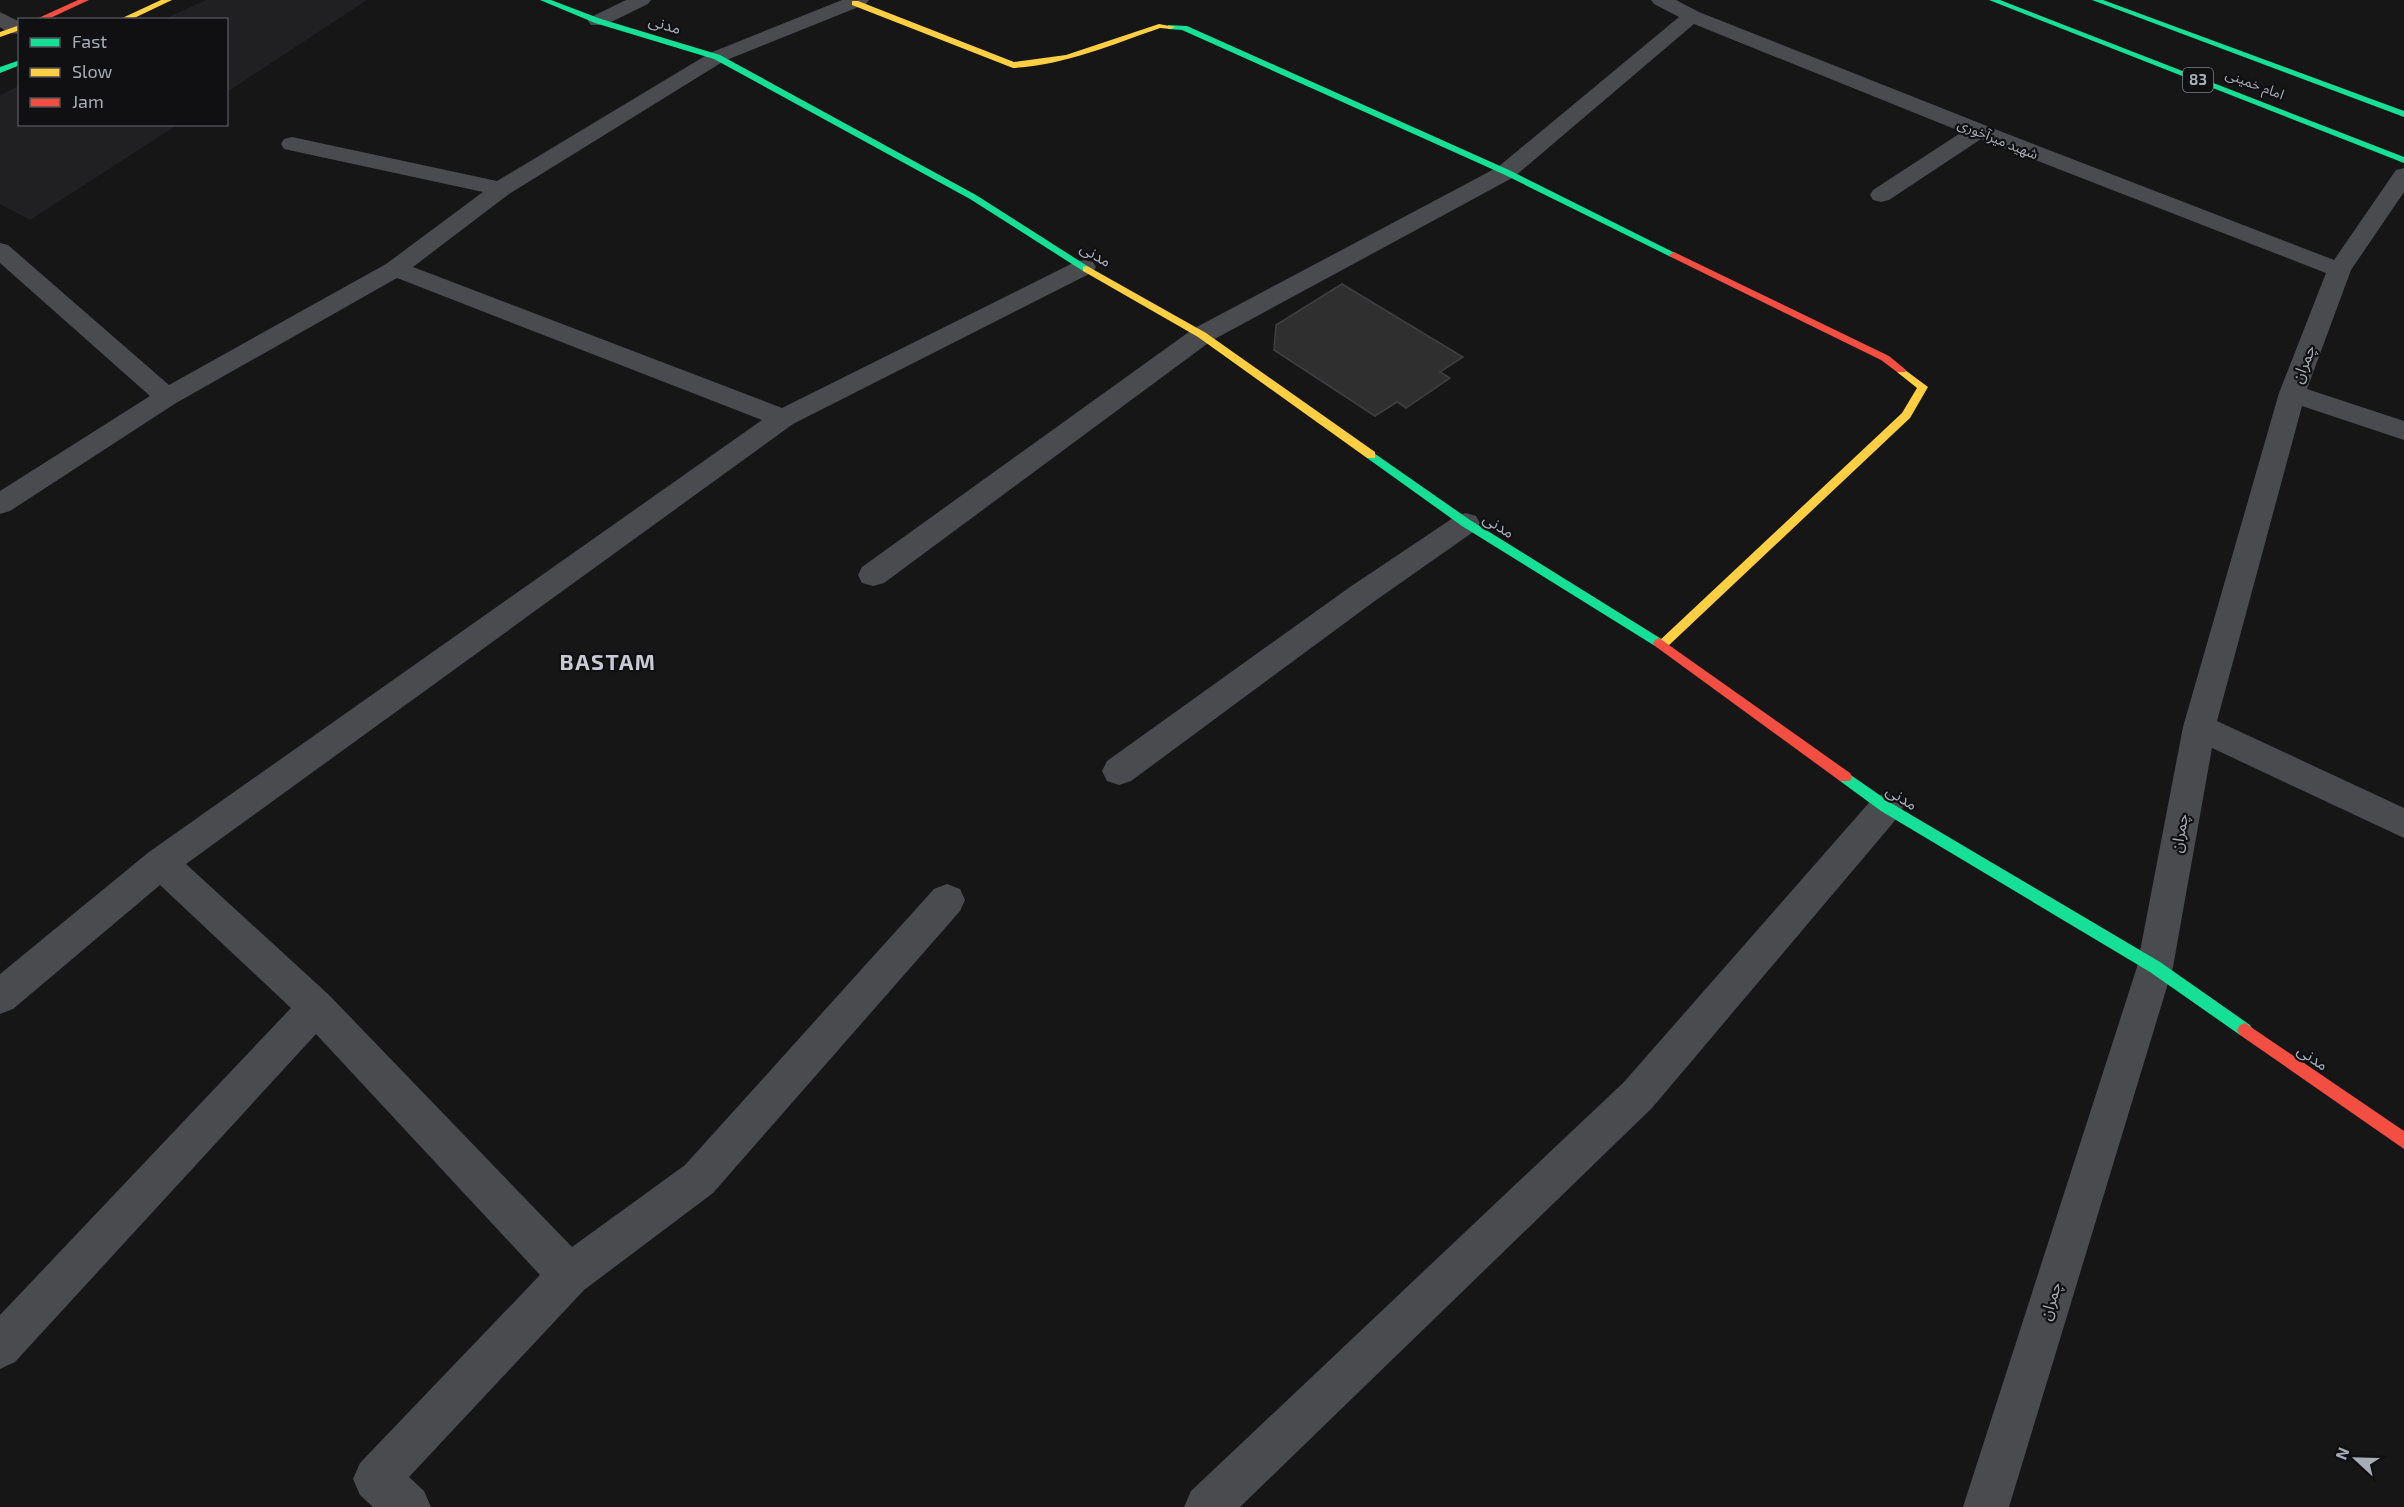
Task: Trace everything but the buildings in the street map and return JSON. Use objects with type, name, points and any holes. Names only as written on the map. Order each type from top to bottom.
[{"type":"main road","points":[[43,18],[85,0]]},
{"type":"main road","points":[[127,18],[168,0]]},
{"type":"main road","name":"مدنی","points":[[544,0],[598,21],[717,57],[973,197],[1084,267],[1202,335],[1466,523],[1662,645],[1886,807],[2155,967],[2404,1141]]},
{"type":"main road","name":"امام خمینی","points":[[1993,0],[2404,160]]},
{"type":"main road","name":"امام خمینی","points":[[2096,0],[2404,114]]},
{"type":"main road","points":[[857,2],[1013,65],[1032,65],[1053,61],[1159,26],[1184,28],[1506,172],[1885,358],[1923,387],[1906,415],[1662,645]]},
{"type":"main road","points":[[0,70],[18,63]]},
{"type":"street","points":[[598,21],[641,0]]},
{"type":"street","name":"شهید میرآخوری","points":[[1661,0],[1692,16],[1979,132],[2339,270]]},
{"type":"street","points":[[0,504],[167,397],[395,269],[501,189],[717,57],[857,2]]},
{"type":"street","points":[[873,574],[1202,335],[1506,172],[1692,16]]},
{"type":"street","points":[[1881,195],[1979,132]]},
{"type":"street","points":[[292,144],[501,189]]},
{"type":"street","name":"چمران","points":[[1986,1507],[2155,967],[2199,727],[2292,393],[2339,270],[2404,175]]},
{"type":"street","points":[[0,250],[167,397]]},
{"type":"street","points":[[0,997],[161,863],[783,418],[1084,267]]},
{"type":"street","points":[[395,269],[783,418]]},
{"type":"street","points":[[2292,393],[2404,431]]},
{"type":"street","points":[[1119,771],[1466,523]]},
{"type":"street","points":[[2199,727],[2404,824]]},
{"type":"street","points":[[1207,1507],[1638,1095],[1886,807]]},
{"type":"street","points":[[161,863],[316,1007],[569,1275]]},
{"type":"street","points":[[408,1507],[376,1479],[569,1275],[699,1179],[947,900]]},
{"type":"street","points":[[0,1347],[316,1007]]},
{"type":"shaded area","points":[[206,0],[367,0],[228,91],[228,18],[166,18]]},
{"type":"shaded area","points":[[18,86],[18,126],[175,126],[30,220],[0,204],[0,95]]},
{"type":"traffic: fast","points":[[544,0],[598,21],[717,57],[973,197],[1087,269]]},
{"type":"traffic: fast","points":[[1993,0],[2404,160]]},
{"type":"traffic: fast","points":[[2096,0],[2404,114]]},
{"type":"traffic: fast","points":[[1171,27],[1184,28],[1506,172],[1674,255]]},
{"type":"traffic: fast","points":[[0,70],[18,63]]},
{"type":"traffic: fast","points":[[1371,455],[1466,523],[1659,643]]},
{"type":"traffic: fast","points":[[1845,777],[1886,807],[2155,967],[2245,1030]]},
{"type":"traffic: slow","points":[[127,18],[168,0]]},
{"type":"traffic: slow","points":[[855,3],[1013,65],[1069,57],[1159,26],[1171,27]]},
{"type":"traffic: slow","points":[[0,35],[18,28]]},
{"type":"traffic: slow","points":[[1087,269],[1202,335],[1371,455]]},
{"type":"traffic: slow","points":[[1662,645],[1906,415],[1923,387],[1901,370]]},
{"type":"traffic: jam","points":[[43,18],[85,0]]},
{"type":"traffic: jam","points":[[1674,255],[1885,358],[1901,370]]},
{"type":"traffic: jam","points":[[1659,643],[1845,777]]},
{"type":"traffic: jam","points":[[2245,1030],[2404,1141]]},
{"type":"district","name":"BASTAM","points":[[608,662]]}]
